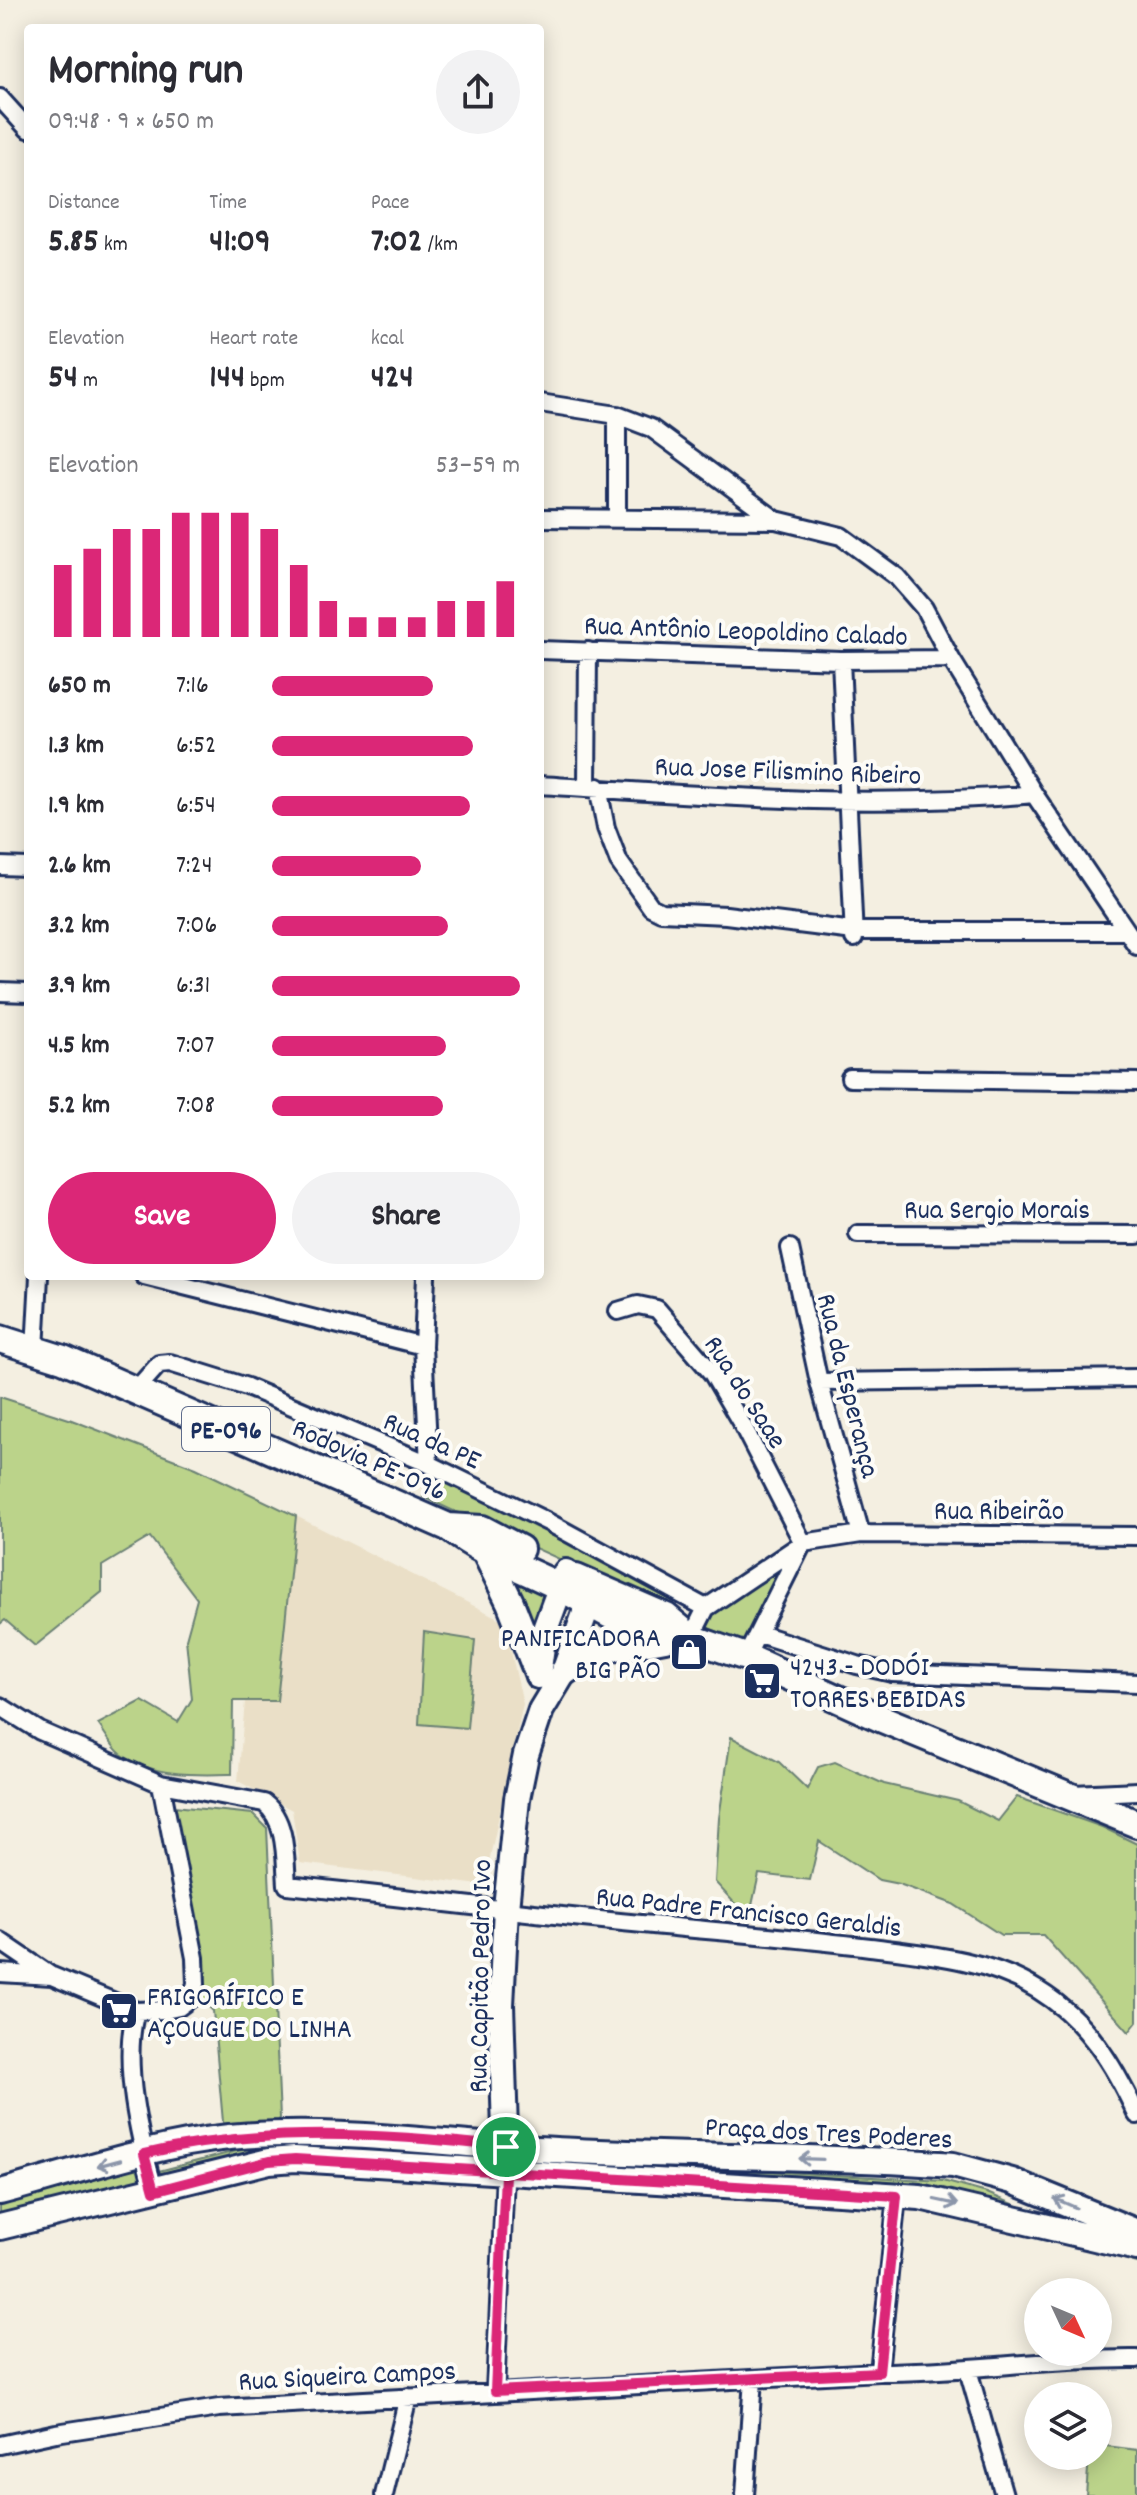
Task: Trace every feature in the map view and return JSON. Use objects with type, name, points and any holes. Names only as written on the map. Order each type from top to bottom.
[{"type":"main road","name":"Rodovia PE-096","points":[[0,1339],[135,1391],[448,1527]]},
{"type":"main road","name":"PE-096","points":[[448,1527],[473,1546],[563,1580]]},
{"type":"main road","name":"PE-096","points":[[448,1527],[482,1529],[590,1596],[619,1621],[746,1657],[880,1718],[1137,1824]]},
{"type":"main road","points":[[485,1551],[510,1602],[551,1672],[595,1651],[679,1638]]},
{"type":"main road","name":"Rua Capitão Pedro Ivo","points":[[551,1672],[544,1632],[563,1580]]},
{"type":"main road","name":"Rua Capitão Pedro Ivo","points":[[505,2174],[501,2005],[506,1908],[517,1799],[526,1755],[551,1672],[590,1596]]},
{"type":"main road","name":"Praça dos Tres Poderes","points":[[0,2192],[144,2154],[228,2137],[296,2133],[359,2134],[506,2147],[953,2165],[1012,2181],[1137,2232]]},
{"type":"main road","name":"Praça dos Tres Poderes","points":[[0,2227],[269,2161],[295,2159],[897,2196],[950,2202],[1137,2248]]},
{"type":"street","points":[[0,98],[24,125]]},
{"type":"street","points":[[544,404],[617,415],[651,428],[776,520]]},
{"type":"street","points":[[617,415],[617,518]]},
{"type":"street","points":[[544,518],[776,520],[841,536],[897,577],[924,608],[951,659],[1034,794],[1137,946]]},
{"type":"street","name":"Rua Antônio Leopoldino Calado","points":[[544,650],[841,660],[951,659]]},
{"type":"street","points":[[588,651],[592,788],[619,862],[651,907],[661,912],[726,915],[854,935],[1125,931]]},
{"type":"street","points":[[841,660],[854,935]]},
{"type":"street","name":"Rua Jose Filismino Ribeiro","points":[[544,785],[848,801],[983,799],[1034,794]]},
{"type":"street","points":[[0,866],[24,867]]},
{"type":"street","points":[[0,992],[24,993]]},
{"type":"street","points":[[850,1078],[1137,1082]]},
{"type":"street","name":"Rua Sergio Morais","points":[[858,1234],[1137,1235]]},
{"type":"street","name":"Rua da Esperança","points":[[790,1248],[819,1382],[861,1534]]},
{"type":"street","points":[[35,1350],[39,1280]]},
{"type":"street","points":[[160,1280],[423,1346]]},
{"type":"street","points":[[426,1280],[423,1346],[429,1464]]},
{"type":"street","name":"Rua do Saae","points":[[618,1311],[638,1305],[657,1309],[712,1373],[761,1459],[803,1543]]},
{"type":"street","name":"Rua da PE","points":[[135,1391],[159,1364],[170,1363],[247,1387],[429,1464],[548,1522],[706,1608]]},
{"type":"street","points":[[819,1382],[1137,1378]]},
{"type":"street","name":"Rua Ribeirão","points":[[803,1543],[861,1534],[1137,1536]]},
{"type":"street","points":[[679,1638],[706,1608],[803,1543]]},
{"type":"street","points":[[746,1657],[803,1543]]},
{"type":"street","points":[[759,1634],[892,1673],[1137,1683]]},
{"type":"street","points":[[0,1706],[40,1731],[161,1784],[195,1958],[196,1984],[191,1998],[179,2007],[136,2011],[52,1976],[0,1941]]},
{"type":"street","name":"Rua Padre Francisco Geraldis","points":[[161,1784],[253,1799],[273,1809],[284,1844],[287,1885],[899,1951],[1001,1971],[1038,1989],[1076,2018],[1115,2068],[1137,2115]]},
{"type":"street","points":[[1064,1795],[1137,1791]]},
{"type":"street","points":[[0,1973],[52,1976]]},
{"type":"street","points":[[136,2011],[130,2040],[144,2154],[154,2191]]},
{"type":"street","name":"Rua Capitão Pedro Ivo","points":[[495,2391],[505,2174]]},
{"type":"street","points":[[879,2372],[897,2196]]},
{"type":"street","points":[[1004,2495],[968,2370],[1059,2360],[1137,2359]]},
{"type":"street","name":"Rua Siqueira Campos","points":[[0,2445],[56,2433],[219,2408],[495,2391],[968,2370]]},
{"type":"street","points":[[745,2495],[753,2379]]},
{"type":"street","points":[[384,2495],[408,2397]]},
{"type":"shaded area","points":[[296,1516],[504,1621],[523,1704],[489,1862],[480,1885],[300,1863],[292,1810],[238,1781],[245,1701],[277,1701]]},
{"type":"green space","points":[[0,1397],[69,1419],[196,1468],[296,1516],[277,1701],[233,1701],[232,1774],[175,1773],[146,1767],[121,1754],[98,1724],[142,1701],[178,1722],[192,1699],[186,1639],[197,1599],[150,1537],[102,1566],[102,1592],[35,1646],[5,1620],[0,1624]]},
{"type":"green space","points":[[433,1474],[676,1594],[669,1609],[423,1497]]},
{"type":"green space","points":[[496,1561],[562,1592],[529,1642]]},
{"type":"green space","points":[[772,1571],[779,1573],[745,1644],[702,1625],[712,1609]]},
{"type":"green space","points":[[424,1632],[475,1640],[467,1728],[419,1724]]},
{"type":"green space","points":[[731,1737],[779,1762],[807,1789],[818,1767],[835,1762],[884,1784],[958,1801],[998,1821],[1017,1797],[1102,1827],[1137,1844],[1137,2022],[1129,2032],[1043,1935],[1001,1935],[953,1904],[879,1880],[819,1841],[810,1880],[759,1874],[749,1919],[715,1882],[719,1818]]},
{"type":"green space","points":[[174,1806],[253,1814],[267,1828],[280,2118],[270,2135],[224,2133],[213,2011],[201,1999],[174,1894]]},
{"type":"green space","points":[[287,2143],[500,2157],[501,2181],[303,2162],[158,2180],[155,2172],[244,2149]]},
{"type":"green space","points":[[514,2157],[943,2181],[987,2193],[1137,2256],[1137,2263],[942,2206],[515,2181]]},
{"type":"green space","points":[[140,2160],[146,2186],[0,2223],[0,2198]]},
{"type":"green space","points":[[1112,2447],[1137,2450],[1137,2495],[1086,2495],[1088,2470],[1112,2470]]},
{"type":"place","name":"PANIFICADORA BIG PÃO","points":[[689,1652]]},
{"type":"place","name":"4243 - DODÓI TORRES BEBIDAS","points":[[762,1681]]},
{"type":"place","name":"FRIGORÍFICO E AÇOUGUE DO LINHA","points":[[119,2011]]},
{"type":"route","points":[[506,2147],[359,2134],[296,2133],[228,2137],[144,2154],[154,2191],[269,2161],[295,2159],[505,2174],[673,2181],[897,2196],[879,2372],[495,2391],[505,2174],[506,2147]]}]
